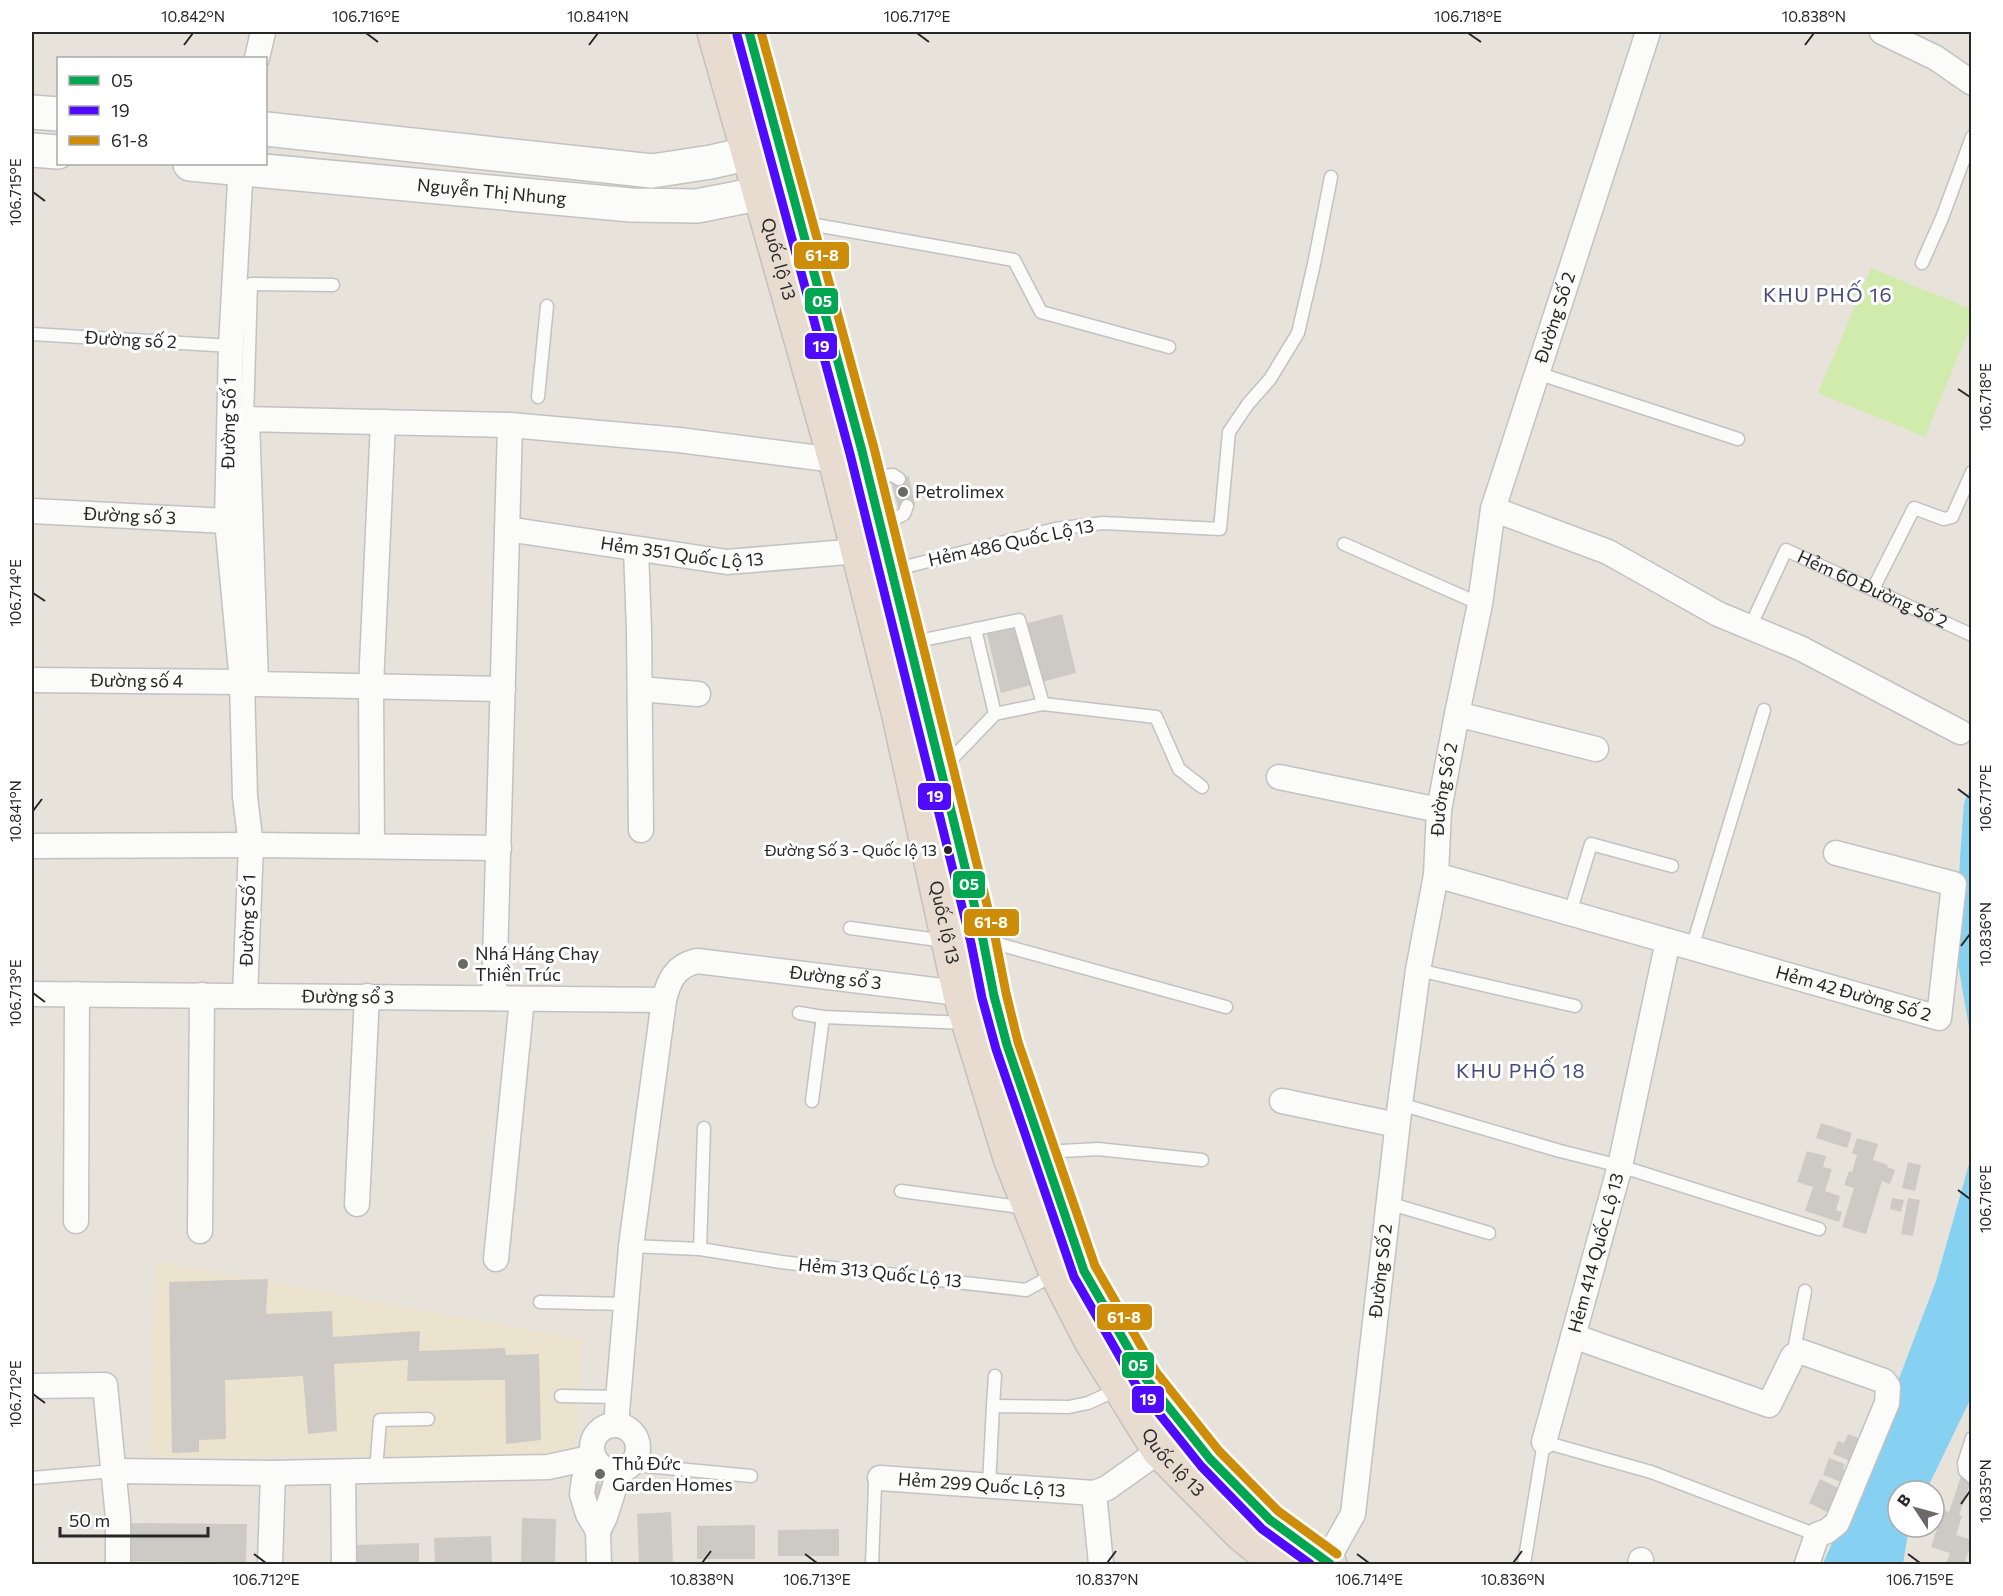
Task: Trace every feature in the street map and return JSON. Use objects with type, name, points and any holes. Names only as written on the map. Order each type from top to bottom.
[{"type":"highway","name":"Quốc lộ 13","points":[[714,32],[748,154],[800,223],[884,478],[881,526],[994,996],[1007,1045],[1084,1271],[1146,1379],[1210,1459],[1270,1520],[1328,1563]]},
{"type":"highway","name":"Quốc lộ 13","points":[[749,32],[780,146],[775,191],[835,460],[899,716],[963,1009],[1010,1158],[1056,1273],[1091,1341],[1159,1452],[1241,1534],[1276,1564]]},
{"type":"street","points":[[257,57],[263,32]]},
{"type":"street","name":"Đường Số 2","points":[[1328,1563],[1353,1514],[1398,1115],[1418,970],[1436,874],[1439,810],[1456,714],[1480,604],[1493,508],[1648,32]]},
{"type":"street","points":[[1882,32],[1936,58],[1971,83]]},
{"type":"street","points":[[32,112],[57,114]]},
{"type":"street","name":"Nguyễn Thị Nhung","points":[[267,129],[652,171],[674,169],[780,146]]},
{"type":"street","points":[[32,150],[57,152]]},
{"type":"street","name":"Nguyễn Thị Nhung","points":[[216,165],[631,205],[697,206],[775,191]]},
{"type":"street","name":"Đường Số 1","points":[[241,166],[231,346],[227,521],[242,682],[245,797],[251,845],[245,996]]},
{"type":"street","points":[[503,689],[256,684],[247,419],[510,425],[536,423],[835,460]]},
{"type":"street","points":[[372,846],[371,686],[383,422]]},
{"type":"street","points":[[494,998],[510,425]]},
{"type":"street","points":[[1493,508],[1608,552],[1718,614],[1800,648],[1960,732]]},
{"type":"street","name":"Đường số 3","points":[[32,511],[227,521]]},
{"type":"street","name":"Hẻm 351 Quốc Lộ 13","points":[[507,529],[727,562],[859,551]]},
{"type":"street","points":[[636,549],[640,689],[640,830]]},
{"type":"street","name":"Đường số 4","points":[[32,680],[242,682]]},
{"type":"street","points":[[640,689],[698,694]]},
{"type":"street","points":[[1456,714],[1596,749]]},
{"type":"street","points":[[1279,777],[1439,810]]},
{"type":"street","points":[[32,846],[251,845],[499,848]]},
{"type":"street","name":"Hẻm 42 Đường Số 2","points":[[1436,874],[1939,1018],[1954,884],[1836,853]]},
{"type":"street","name":"Hẻm 414 Quốc Lộ 13","points":[[1544,1442],[1620,1166],[1668,942]]},
{"type":"street","name":"Đường sổ 3","points":[[616,1424],[631,1246],[664,1000],[671,977],[686,963],[697,961],[963,1009],[994,996]]},
{"type":"street","name":"Đường sổ 3","points":[[32,993],[664,1000]]},
{"type":"street","points":[[76,994],[76,1221]]},
{"type":"street","points":[[200,1231],[202,995]]},
{"type":"street","points":[[357,1204],[367,996]]},
{"type":"street","points":[[496,1259],[522,999]]},
{"type":"street","points":[[1282,1101],[1398,1115]]},
{"type":"street","points":[[1573,1336],[1769,1405],[1792,1356],[1802,1352],[1884,1381],[1888,1387],[1887,1403],[1837,1523],[1817,1535],[1807,1564]]},
{"type":"street","points":[[32,1386],[105,1385],[118,1518],[118,1564]]},
{"type":"street","points":[[599,1564],[598,1531],[627,1466],[638,1452],[638,1442],[634,1433],[616,1424],[605,1426],[596,1434],[592,1445],[595,1460],[604,1468],[612,1471],[627,1466]]},
{"type":"street","points":[[1101,1564],[1094,1493],[1107,1488],[1159,1452]]},
{"type":"street","points":[[113,1471],[343,1472],[548,1467],[595,1460]]},
{"type":"street","points":[[595,1460],[584,1479],[582,1494],[588,1514],[598,1531]]},
{"type":"street","points":[[343,1472],[344,1564]]},
{"type":"street","points":[[270,1564],[273,1473]]},
{"type":"street","name":"Hẻm 299 Quốc Lộ 13","points":[[880,1478],[1094,1493]]},
{"type":"lane","points":[[1922,263],[1942,218],[1971,137]]},
{"type":"lane","name":"Hẻm 486 Quốc Lộ 13","points":[[892,570],[1055,529],[1102,523],[1220,530],[1230,432],[1248,404],[1270,379],[1298,333],[1331,177]]},
{"type":"lane","points":[[800,223],[1014,260],[1041,312],[1169,346]]},
{"type":"lane","points":[[247,419],[251,284],[333,285]]},
{"type":"lane","points":[[538,397],[548,306]]},
{"type":"lane","name":"Đường số 2","points":[[32,334],[231,346]]},
{"type":"lane","points":[[1537,373],[1737,439]]},
{"type":"lane","points":[[1873,589],[1914,508],[1944,519],[1952,517],[1971,472]]},
{"type":"lane","points":[[881,526],[904,514],[907,506]]},
{"type":"lane","points":[[1344,544],[1480,604]]},
{"type":"lane","name":"Hẻm 60 Đường Số 2","points":[[1750,627],[1786,550],[1971,635]]},
{"type":"lane","points":[[908,643],[1019,620],[1043,704]]},
{"type":"lane","points":[[975,629],[995,714]]},
{"type":"lane","points":[[940,771],[995,714],[1043,704],[1155,717],[1179,769],[1202,787]]},
{"type":"lane","points":[[1692,948],[1764,710]]},
{"type":"lane","points":[[1570,913],[1590,844],[1671,866]]},
{"type":"lane","points":[[850,928],[949,942]]},
{"type":"lane","points":[[982,940],[1226,1007]]},
{"type":"lane","points":[[1418,970],[1575,1006]]},
{"type":"lane","points":[[799,1013],[823,1017],[963,1009]]},
{"type":"lane","points":[[812,1101],[823,1017]]},
{"type":"lane","points":[[1398,1115],[1620,1166],[1819,1229]]},
{"type":"lane","points":[[700,1249],[704,1128]]},
{"type":"lane","points":[[1043,1152],[1098,1149],[1202,1160]]},
{"type":"lane","points":[[901,1191],[1029,1209]]},
{"type":"lane","points":[[1388,1203],[1489,1233]]},
{"type":"lane","name":"Hẻm 313 Quốc Lộ 13","points":[[631,1246],[700,1249],[781,1262],[1026,1290],[1056,1273]]},
{"type":"lane","points":[[1792,1356],[1805,1291]]},
{"type":"lane","points":[[540,1302],[626,1304]]},
{"type":"lane","points":[[989,1485],[995,1376]]},
{"type":"lane","points":[[993,1406],[1069,1407],[1120,1389]]},
{"type":"lane","points":[[561,1396],[619,1397]]},
{"type":"lane","points":[[376,1471],[380,1420],[428,1419]]},
{"type":"lane","points":[[1971,1438],[1964,1463],[1965,1471],[1971,1477]]},
{"type":"lane","points":[[1544,1442],[1651,1472],[1817,1535]]},
{"type":"lane","name":"Hẻm 414 Quốc Lộ 13","points":[[1524,1564],[1544,1442]]},
{"type":"lane","points":[[627,1466],[751,1476]]},
{"type":"lane","points":[[32,1478],[113,1471]]},
{"type":"lane","name":"Hẻm 299 Quốc Lộ 13","points":[[872,1564],[875,1485],[880,1478]]},
{"type":"shaded area","points":[[156,1261],[584,1340],[575,1451],[556,1455],[149,1457]]},
{"type":"green space","points":[[1871,268],[1971,309],[1971,325],[1925,437],[1818,393]]},
{"type":"water","points":[[1971,786],[1971,1039],[1956,952],[1964,803]]},
{"type":"water","points":[[1971,1157],[1971,1398],[1932,1479],[1886,1479],[1886,1539],[1907,1539],[1903,1564],[1823,1564],[1872,1450],[1936,1281]]},
{"type":"building","name":"Petrolimex","points":[[909,476],[915,504],[898,508],[891,481]]},
{"type":"building","points":[[1062,614],[1076,673],[1001,693],[987,634]]},
{"type":"building","points":[[1821,1123],[1852,1133],[1847,1148],[1816,1138]]},
{"type":"building","points":[[1857,1138],[1878,1144],[1873,1160],[1895,1170],[1890,1184],[1882,1181],[1866,1234],[1842,1227],[1854,1188],[1844,1185],[1849,1171],[1852,1172],[1857,1155],[1852,1153]]},
{"type":"building","points":[[1807,1151],[1826,1156],[1823,1167],[1832,1169],[1825,1191],[1840,1196],[1836,1210],[1842,1212],[1839,1222],[1805,1211],[1813,1187],[1797,1182]]},
{"type":"building","points":[[1908,1162],[1921,1165],[1915,1191],[1902,1188]]},
{"type":"building","points":[[1892,1198],[1904,1200],[1901,1212],[1890,1209]]},
{"type":"building","points":[[1908,1198],[1920,1200],[1913,1236],[1901,1234]]},
{"type":"building","points":[[268,1279],[266,1314],[332,1311],[333,1337],[420,1331],[419,1351],[505,1348],[506,1355],[539,1354],[541,1440],[506,1444],[505,1380],[407,1381],[408,1360],[334,1364],[337,1431],[308,1434],[303,1376],[225,1380],[226,1439],[199,1440],[199,1452],[172,1453],[169,1282]]},
{"type":"building","points":[[1848,1434],[1871,1443],[1862,1466],[1833,1454],[1838,1441],[1844,1443]]},
{"type":"building","points":[[1829,1458],[1845,1464],[1843,1469],[1859,1475],[1854,1487],[1823,1475]]},
{"type":"building","points":[[1963,1470],[1972,1478],[1959,1515],[1962,1516],[1956,1535],[1972,1540],[1964,1564],[1946,1564],[1950,1553],[1931,1547],[1934,1539],[1946,1539],[1946,1511],[1949,1512]]},
{"type":"building","points":[[1820,1479],[1846,1492],[1835,1516],[1809,1503]]},
{"type":"building","points":[[603,1483],[604,1501],[590,1502],[588,1484]]},
{"type":"building","points":[[671,1512],[673,1563],[639,1564],[637,1514]]},
{"type":"building","points":[[522,1518],[556,1519],[555,1564],[521,1564]]},
{"type":"building","points":[[124,1523],[247,1524],[246,1562],[123,1561]]},
{"type":"building","points":[[755,1525],[755,1559],[697,1559],[697,1526]]},
{"type":"building","points":[[839,1529],[839,1556],[778,1556],[778,1530]]},
{"type":"building","points":[[491,1536],[492,1564],[435,1564],[434,1538]]},
{"type":"building","points":[[419,1543],[419,1564],[355,1564],[355,1545]]},
{"type":"transit line","name":"05","points":[[749,32],[862,451],[1007,1045],[1084,1271],[1146,1379],[1210,1459],[1270,1520],[1330,1564]]},
{"type":"transit line","name":"61-8","points":[[761,32],[874,448],[995,937],[1018,1042],[1095,1266],[1156,1372],[1219,1451],[1278,1511],[1337,1554]]},
{"type":"transit line","name":"19","points":[[737,35],[850,454],[971,943],[982,998],[996,1049],[1074,1277],[1136,1385],[1201,1466],[1262,1529],[1310,1564]]},
{"type":"place","name":"Petrolimex","points":[[903,492]]},
{"type":"place","name":"Đường Số 3 - Quốc lộ 13","points":[[948,850]]},
{"type":"place","name":"Nhá Háng Chay Thiền Trúc","points":[[463,964]]},
{"type":"place","name":"Thủ Đức Garden Homes","points":[[600,1474]]},
{"type":"district","name":"KHU PHỐ 16","points":[[1828,295]]},
{"type":"district","name":"KHU PHỐ 18","points":[[1521,1071]]}]
